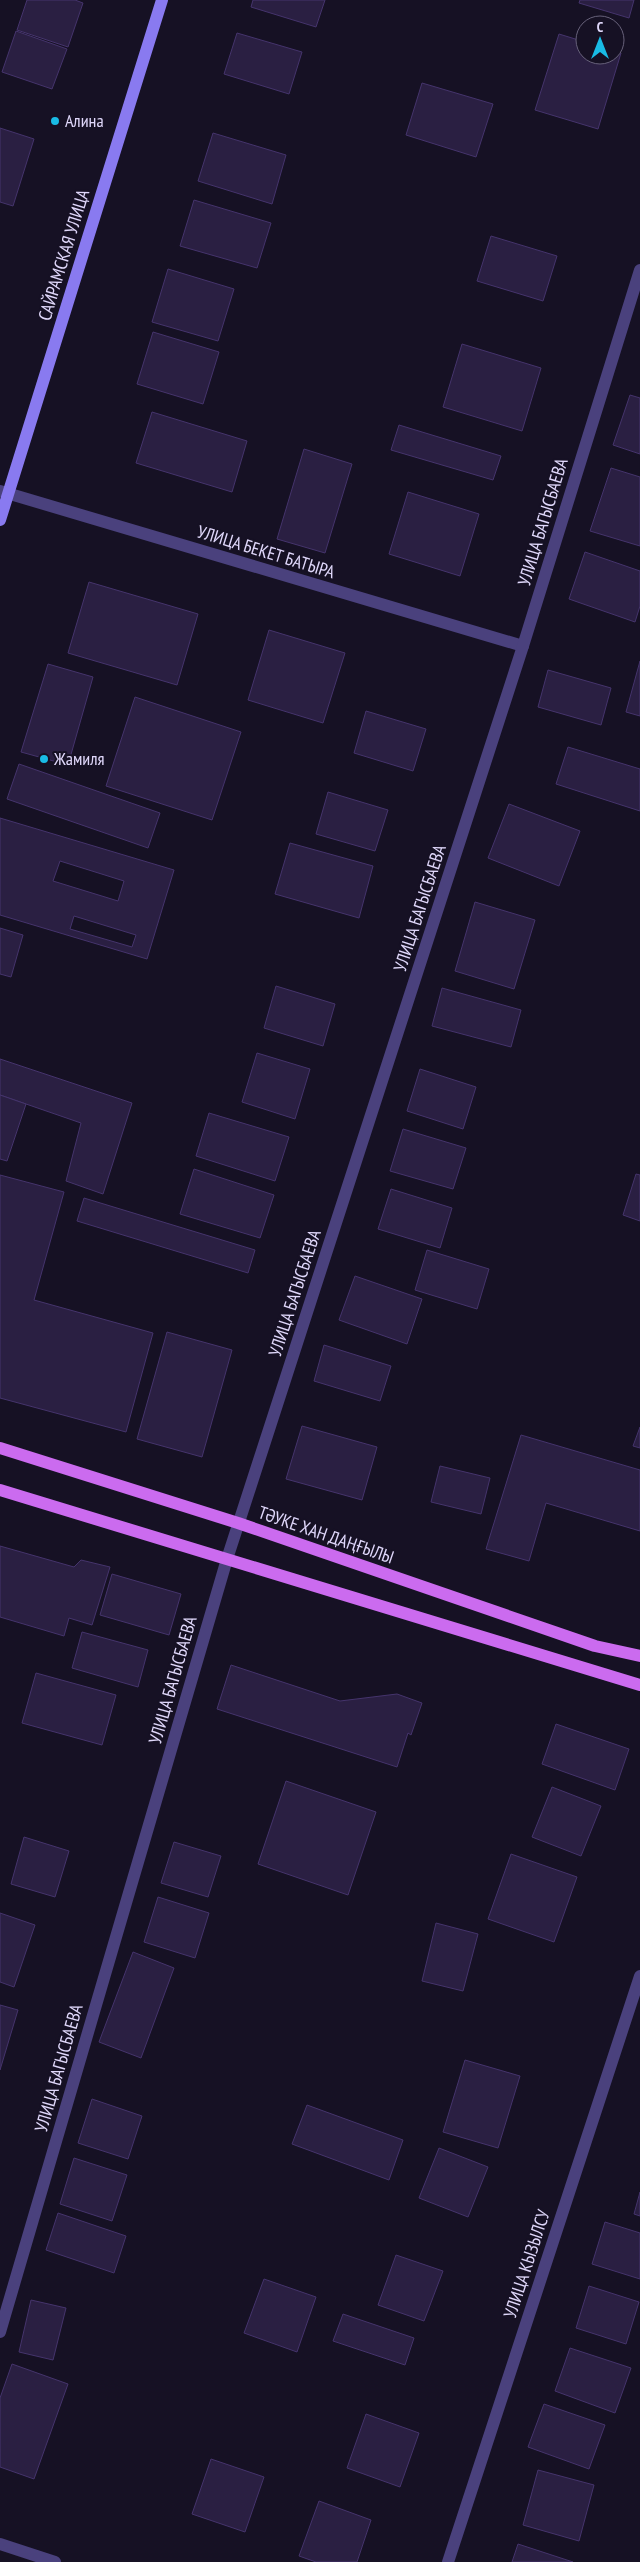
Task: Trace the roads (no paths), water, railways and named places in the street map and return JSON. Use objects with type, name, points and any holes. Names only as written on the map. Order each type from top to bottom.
[{"type":"main road","name":"САЙРАМСКАЯ УЛИЦА","points":[[0,520],[4,492],[162,0]]},
{"type":"main road","name":"ТӘУКЕ ХАН ДАҢҒЫЛЫ","points":[[0,1448],[238,1523],[594,1646],[640,1656]]},
{"type":"main road","points":[[0,1490],[640,1685]]},
{"type":"street","name":"УЛИЦА БАГЫСБАЕВА","points":[[0,2332],[238,1523],[523,646],[640,270]]},
{"type":"street","name":"УЛИЦА БЕКЕТ БАТЫРА","points":[[4,492],[523,646]]},
{"type":"street","name":"УЛИЦА КЫЗЫЛСУ","points":[[448,2562],[640,1976]]},
{"type":"street","points":[[0,2544],[55,2562]]},
{"type":"place","name":"Алина","points":[[55,121]]},
{"type":"place","name":"Жамиля","points":[[44,759]]}]
